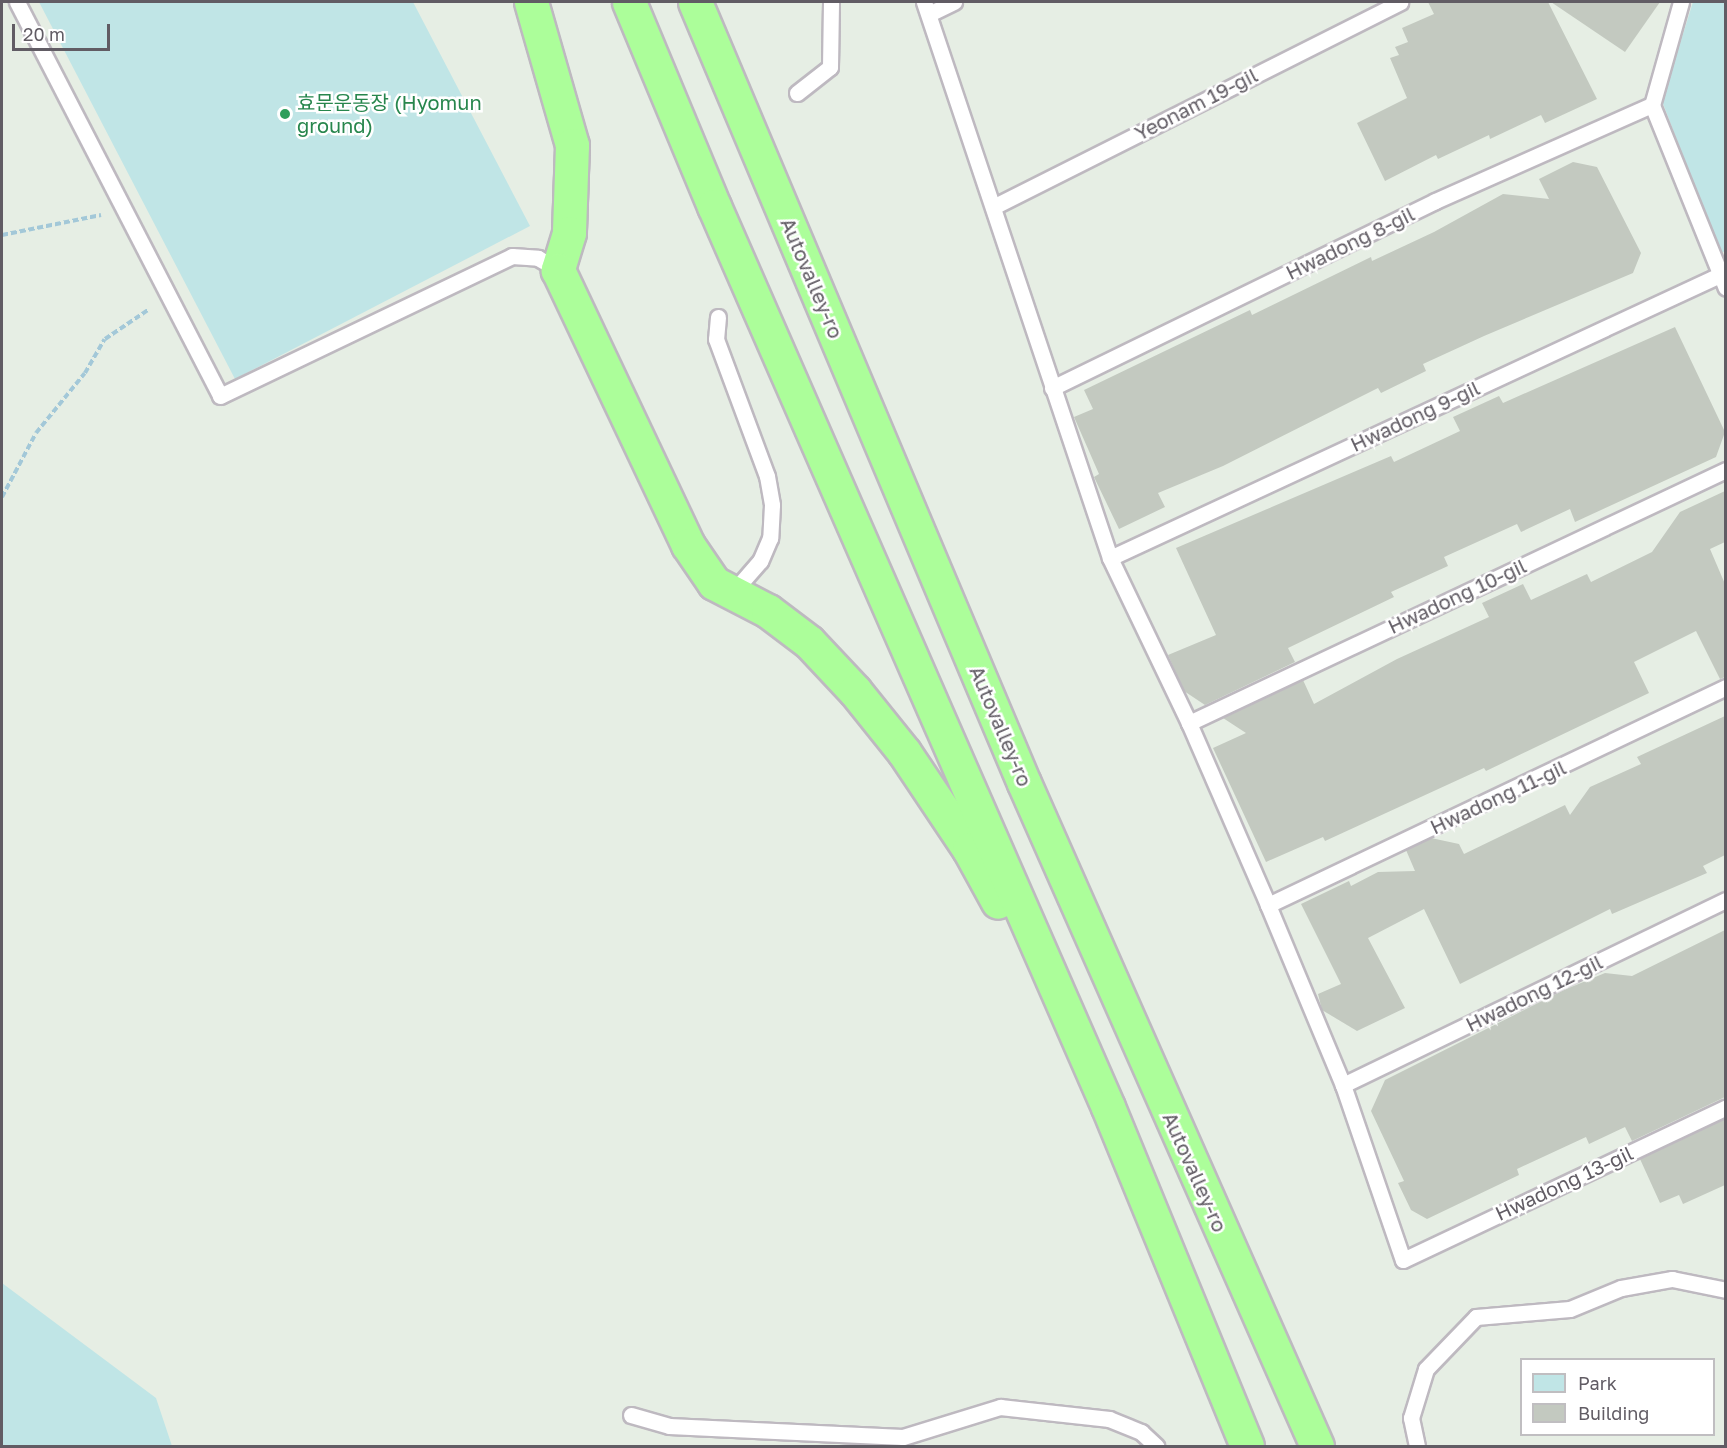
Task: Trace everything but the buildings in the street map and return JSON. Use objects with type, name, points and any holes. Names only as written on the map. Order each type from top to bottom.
[{"type":"highway","points":[[531,2],[572,145],[570,222],[558,270],[688,545],[714,583],[768,610],[809,642],[855,691],[904,752],[969,849],[1108,1107]]},
{"type":"highway","points":[[629,2],[714,206],[1108,1107],[1247,1446]]},
{"type":"highway","name":"Autovalley-ro","points":[[694,2],[1024,783],[1317,1446]]},
{"type":"lane","points":[[17,2],[220,396],[512,256],[538,258],[558,270]]},
{"type":"lane","points":[[797,93],[830,67],[831,2]]},
{"type":"lane","points":[[954,2],[927,8],[1110,558],[1189,723],[1343,1085]]},
{"type":"lane","name":"Yeonam 19-gil","points":[[993,207],[1400,2]]},
{"type":"lane","points":[[1681,2],[1652,105],[1723,278]]},
{"type":"lane","name":"Hwadong 8-gil","points":[[1052,388],[1435,201],[1652,105]]},
{"type":"lane","name":"Hwadong 9-gil","points":[[1110,558],[1723,278]]},
{"type":"lane","points":[[718,317],[716,339],[767,476],[772,505],[770,538],[760,561],[734,591]]},
{"type":"lane","name":"Hwadong 10-gil","points":[[1189,723],[1725,470]]},
{"type":"lane","name":"Hwadong 11-gil","points":[[1268,905],[1725,687]]},
{"type":"lane","name":"Hwadong 12-gil","points":[[1343,1085],[1725,900]]},
{"type":"lane","name":"Hwadong 13-gil","points":[[1343,1085],[1404,1260],[1725,1107]]},
{"type":"lane","points":[[1416,1446],[1411,1418],[1426,1369],[1476,1317],[1570,1309],[1621,1288],[1672,1279],[1725,1290]]},
{"type":"lane","points":[[631,1415],[669,1426],[903,1437],[1000,1407],[1109,1419],[1141,1432],[1156,1446]]},
{"type":"path","points":[[2,235],[124,211]]},
{"type":"path","points":[[2,497],[36,433],[85,373],[105,339],[169,297]]},
{"type":"green space","name":"효문운동장 (Hyomun ground)","points":[[39,2],[413,2],[530,226],[235,379]]},
{"type":"green space","points":[[1693,2],[1725,2],[1726,251],[1720,253],[1662,101]]},
{"type":"green space","points":[[2,1283],[156,1398],[172,1446],[2,1446]]},
{"type":"place","name":"효문운동장 (Hyomun ground)","points":[[285,114]]}]
